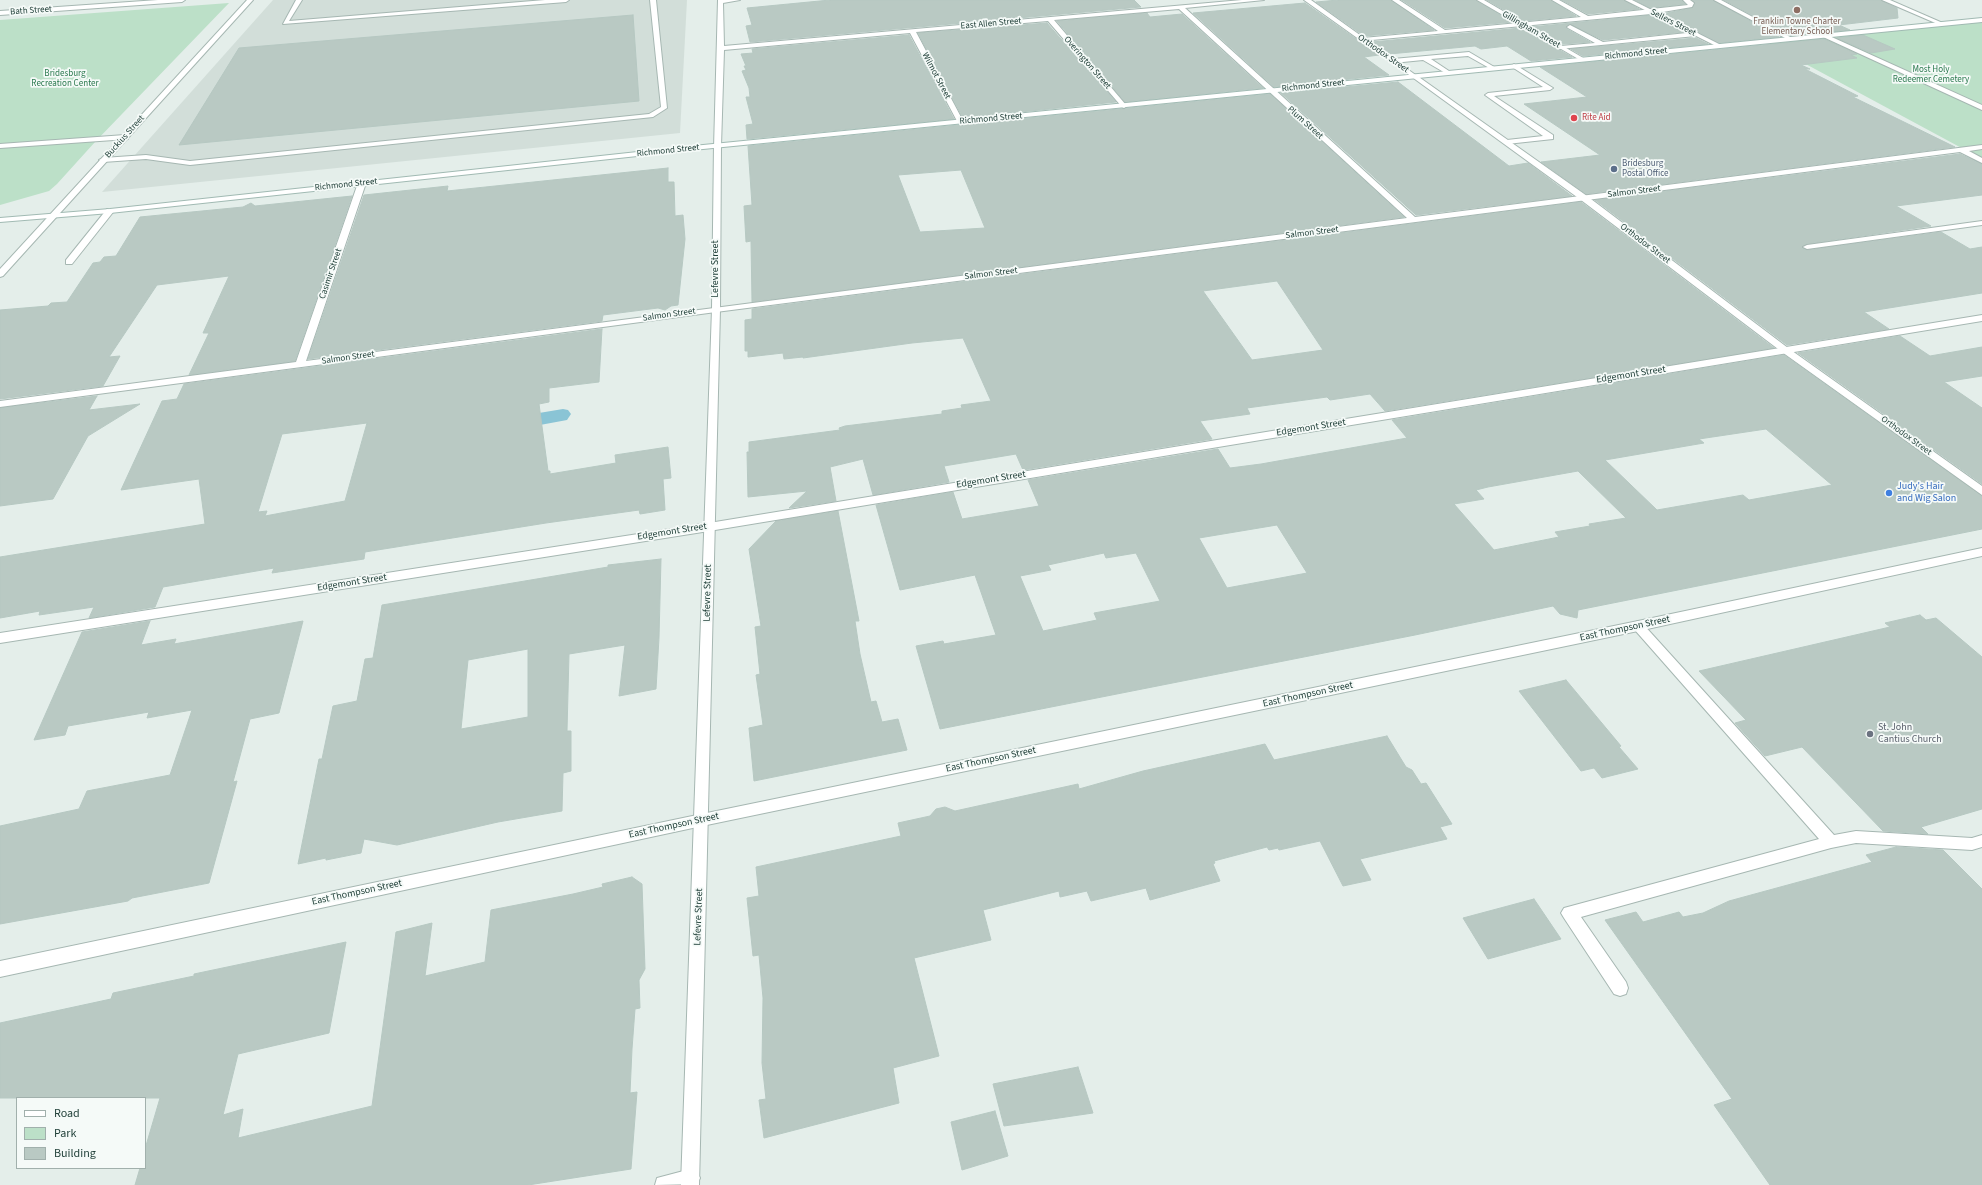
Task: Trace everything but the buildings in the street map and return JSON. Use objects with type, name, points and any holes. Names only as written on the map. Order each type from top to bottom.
[{"type":"street","name":"Bath Street","points":[[0,13],[182,0]]},
{"type":"street","name":"Buckius Street","points":[[0,274],[250,0]]},
{"type":"street","points":[[299,0],[284,23],[566,0]]},
{"type":"street","points":[[104,160],[146,157],[190,163],[651,116],[664,108],[652,0]]},
{"type":"street","name":"Lefevre Street","points":[[691,1181],[716,309],[717,146],[721,48],[720,1],[736,0]]},
{"type":"street","name":"East Allen Street","points":[[721,48],[1260,0]]},
{"type":"street","name":"Orthodox Street","points":[[1306,0],[1507,142],[1786,350],[1982,491]]},
{"type":"street","points":[[1395,0],[1444,32]]},
{"type":"street","name":"Gillingham Street","points":[[1480,0],[1582,60]]},
{"type":"street","points":[[1555,0],[1587,18]]},
{"type":"street","name":"Sellers Street","points":[[1628,0],[1718,45]]},
{"type":"street","points":[[1363,40],[1651,12],[1690,6],[1691,3],[1686,0]]},
{"type":"street","points":[[1716,0],[1789,38]]},
{"type":"street","points":[[1884,0],[1942,24]]},
{"type":"street","name":"Plum Street","points":[[1180,8],[1414,220]]},
{"type":"street","name":"Overington Street","points":[[1050,19],[1124,106]]},
{"type":"street","name":"Richmond Street","points":[[0,220],[110,210],[960,121],[1124,106],[1447,72],[1982,20]]},
{"type":"street","points":[[1570,27],[1602,44]]},
{"type":"street","name":"Wilmot Street","points":[[912,31],[960,121]]},
{"type":"street","points":[[1561,48],[1696,34]]},
{"type":"street","points":[[1824,35],[1982,108]]},
{"type":"street","points":[[1392,61],[1469,54],[1493,68]]},
{"type":"street","points":[[1424,58],[1447,72]]},
{"type":"street","points":[[1433,64],[1479,59]]},
{"type":"street","points":[[1507,142],[1550,137],[1488,96],[1550,88],[1514,66]]},
{"type":"street","points":[[0,146],[125,137]]},
{"type":"street","name":"Salmon Street","points":[[0,404],[716,309],[1982,147]]},
{"type":"street","points":[[1962,150],[1982,161]]},
{"type":"street","name":"Casimir Street","points":[[300,364],[362,183]]},
{"type":"street","points":[[69,262],[110,210]]},
{"type":"street","points":[[1807,247],[1982,223]]},
{"type":"street","name":"Edgemont Street","points":[[0,638],[709,526],[1982,318]]},
{"type":"street","name":"East Thompson Street","points":[[0,969],[702,820],[1638,626],[1982,552]]},
{"type":"street","points":[[1638,626],[1831,842]]},
{"type":"street","points":[[1620,988],[1570,913],[1831,842],[1856,837],[1972,844],[1982,841]]},
{"type":"street","points":[[664,1185],[691,1181]]},
{"type":"shaded area","points":[[273,0],[687,0],[680,133],[102,192]]},
{"type":"green space","name":"Bridesburg Recreation Center","points":[[229,3],[95,142],[57,184],[49,191],[0,205],[0,20]]},
{"type":"green space","name":"Most Holy Redeemer Cemetery","points":[[1982,20],[1982,159],[1763,41]]},
{"type":"water","points":[[563,409],[568,410],[571,414],[567,420],[540,425],[539,413]]},
{"type":"place","name":"Franklin Towne Charter Elementary School","points":[[1797,10]]},
{"type":"place","name":"Rite Aid","points":[[1574,118]]},
{"type":"place","name":"Bridesburg Postal Office","points":[[1614,169]]},
{"type":"place","name":"Judy's Hair and Wig Salon","points":[[1889,493]]},
{"type":"place","name":"St. John Cantius Church","points":[[1870,734]]}]
